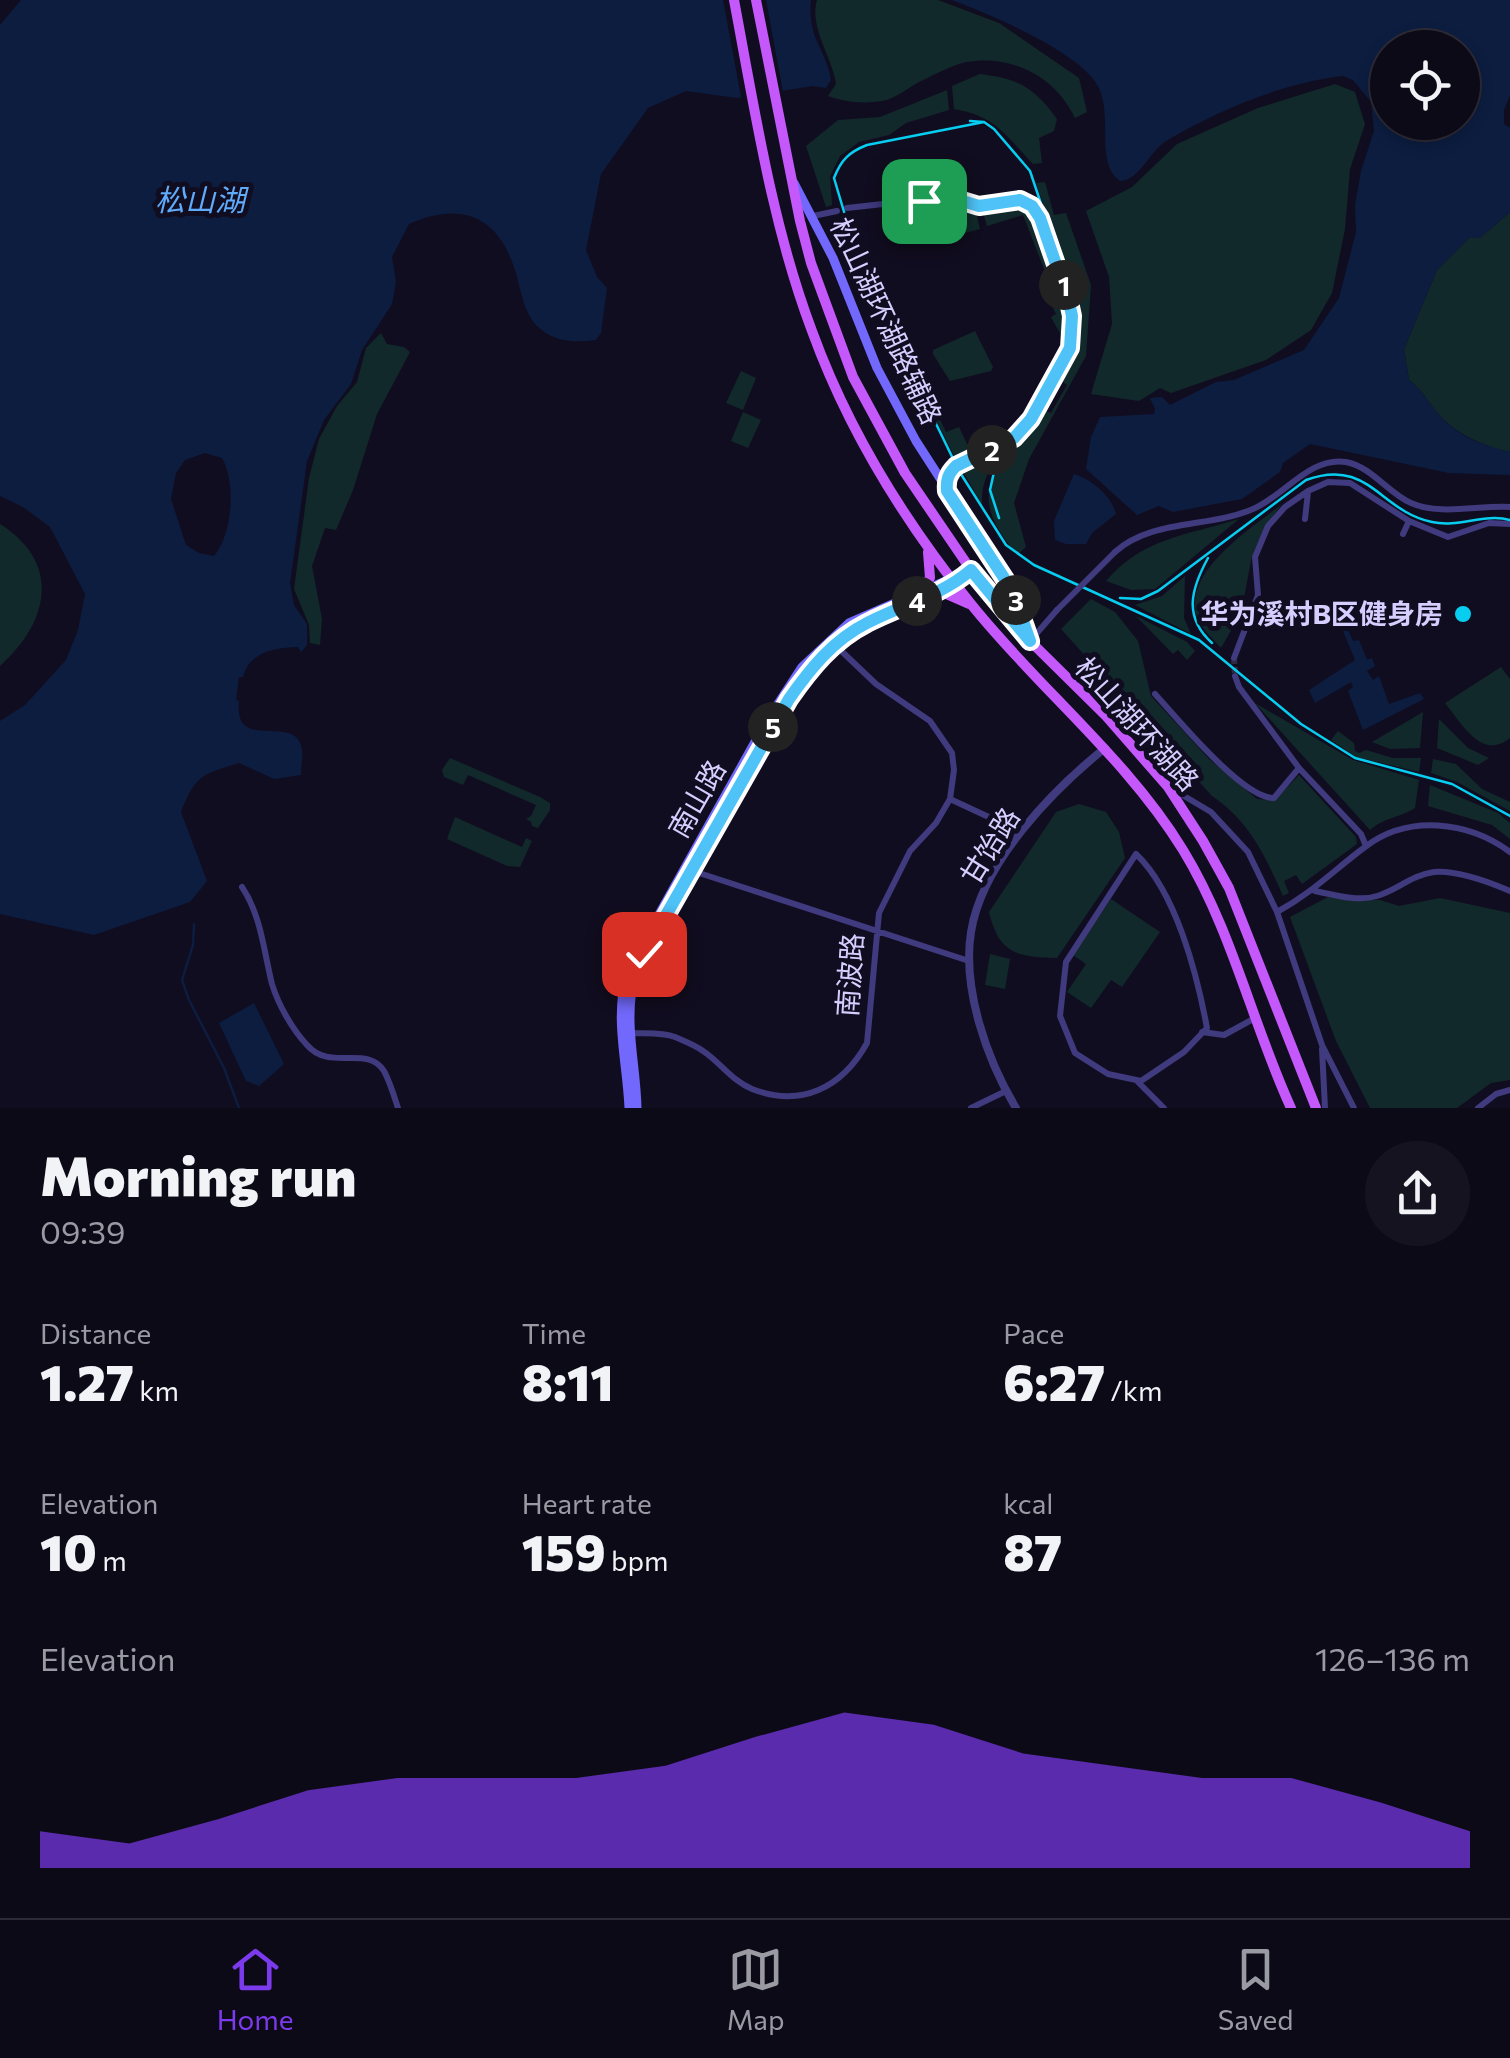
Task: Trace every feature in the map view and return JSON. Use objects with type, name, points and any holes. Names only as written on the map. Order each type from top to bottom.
[{"type":"main road","name":"松山湖环湖路","points":[[734,0],[756,120],[792,272],[824,363],[870,456],[924,542],[974,608],[1014,656],[1151,800],[1209,897],[1291,1108]]},
{"type":"main road","name":"松山湖环湖路","points":[[756,0],[789,176],[811,264],[853,377],[905,473],[971,570],[1030,641],[1106,716],[1168,787],[1229,888],[1316,1108]]},
{"type":"main road","name":"松山湖环湖路辅路","points":[[789,176],[840,273],[877,368],[947,491],[1012,590],[1030,641]]},
{"type":"main road","points":[[924,542],[931,572],[923,594],[948,594],[974,608]]},
{"type":"main road","name":"南山路","points":[[638,1108],[628,1033],[628,1006],[635,975],[782,695],[802,667],[849,623],[971,570]]},
{"type":"main road","name":"南山路","points":[[629,1108],[620,1034],[623,987],[637,950],[808,672],[835,645],[870,621],[923,594]]},
{"type":"street","points":[[888,202],[903,188]]},
{"type":"street","points":[[847,208],[946,196],[979,206],[1020,200],[1032,206],[1040,218],[1069,302],[1070,348],[1031,419],[1014,438],[956,466],[949,473],[947,491]]},
{"type":"street","points":[[813,216],[836,211]]},
{"type":"street","points":[[1058,354],[1070,348]]},
{"type":"street","points":[[1030,641],[1115,552],[1140,536],[1253,509],[1317,466],[1334,462],[1362,468],[1398,496],[1420,506],[1510,507]]},
{"type":"street","points":[[1234,658],[1235,648],[1257,607],[1255,557],[1268,526],[1308,490],[1328,482],[1350,483],[1409,521],[1448,537],[1489,523],[1510,524]]},
{"type":"street","points":[[1305,519],[1308,490]]},
{"type":"street","points":[[1403,534],[1409,521]]},
{"type":"street","points":[[835,645],[876,684],[930,720],[944,738],[952,753],[954,770],[950,799],[1022,832]]},
{"type":"street","points":[[1235,676],[1239,688],[1299,768],[1361,834],[1366,846]]},
{"type":"street","points":[[1155,694],[1212,757],[1259,796],[1274,798],[1299,768]]},
{"type":"street","name":"甘饴路","points":[[1016,1108],[986,1040],[969,961],[972,930],[994,874],[1022,832],[1053,794],[1105,748]]},
{"type":"street","points":[[1168,787],[1211,812],[1248,852],[1277,912],[1322,1045],[1354,1108]]},
{"type":"street","name":"南波路","points":[[800,1097],[830,1087],[856,1062],[867,1043],[878,913],[910,851],[936,823],[950,799]]},
{"type":"street","points":[[1277,912],[1313,890],[1366,846],[1416,824],[1440,824],[1476,834],[1510,852]]},
{"type":"street","points":[[1136,854],[1154,871],[1198,976],[1206,1028],[1202,1032],[1184,1052],[1141,1081],[1108,1074],[1075,1054],[1060,1016],[1066,962],[1136,854]]},
{"type":"street","points":[[688,869],[969,961]]},
{"type":"street","points":[[1313,890],[1363,898],[1378,896],[1402,882],[1436,872],[1454,873],[1507,889]]},
{"type":"street","points":[[242,887],[267,953],[276,996],[302,1039],[326,1058],[360,1057],[376,1063],[386,1076],[398,1108]]},
{"type":"street","points":[[1202,1032],[1224,1035],[1255,1018]]},
{"type":"street","points":[[628,1033],[670,1035],[704,1051],[728,1074],[752,1089],[800,1097],[804,1108]]},
{"type":"street","points":[[1322,1045],[1325,1108]]},
{"type":"street","points":[[1136,1080],[1164,1108]]},
{"type":"street","points":[[1478,1108],[1496,1094],[1510,1090]]},
{"type":"street","points":[[970,1108],[1006,1091]]},
{"type":"green space","points":[[817,0],[938,0],[999,23],[1079,78],[1087,112],[1075,118],[1056,91],[1031,72],[1016,65],[983,60],[950,67],[882,101],[854,102],[828,96],[836,84],[818,32]]},
{"type":"green space","points":[[980,74],[1025,86],[1057,119],[1054,131],[1039,138],[1042,163],[1033,164],[990,122],[954,109],[952,86]]},
{"type":"green space","points":[[1335,84],[1355,92],[1365,124],[1350,169],[1345,229],[1332,293],[1311,330],[1266,360],[1171,393],[1160,388],[1139,401],[1091,394],[1112,324],[1109,277],[1086,211],[1132,187],[1177,144],[1258,108]]},
{"type":"green space","points":[[947,90],[949,110],[906,123],[889,135],[859,142],[840,156],[830,176],[832,205],[826,207],[806,146],[838,120],[880,117]]},
{"type":"green space","points":[[1045,182],[1054,215],[1066,213],[1091,285],[1086,356],[1029,459],[1014,503],[1026,547],[1017,555],[999,530],[990,510],[989,493],[1003,463],[1045,411],[1051,413],[1067,385],[1062,381],[1078,350],[1081,315],[1036,183]]},
{"type":"green space","points":[[961,203],[975,208],[980,229],[961,234],[957,215]]},
{"type":"green space","points":[[1008,204],[1025,207],[1038,220],[1066,301],[1066,344],[1051,317],[1056,314],[1043,287],[1049,282],[1023,215],[987,226],[982,209]]},
{"type":"green space","points":[[1510,212],[1510,452],[1472,439],[1440,416],[1409,380],[1404,349],[1437,270],[1469,238],[1487,232]]},
{"type":"green space","points":[[975,331],[993,367],[991,371],[950,381],[933,350]]},
{"type":"green space","points":[[381,333],[387,344],[410,352],[377,414],[336,530],[325,528],[312,566],[322,619],[320,645],[310,643],[309,625],[294,589],[309,478],[319,439],[337,406],[357,382],[366,348]]},
{"type":"green space","points":[[741,371],[756,378],[743,410],[726,403]]},
{"type":"green space","points":[[935,409],[946,432],[959,427],[967,444],[982,451],[957,462],[932,411]]},
{"type":"green space","points":[[743,412],[761,420],[748,448],[731,441]]},
{"type":"green space","points":[[1006,450],[987,475],[982,505],[961,468]]},
{"type":"green space","points":[[1282,504],[1266,525],[1252,556],[1241,613],[1221,648],[1197,617],[1195,600],[1200,583],[1222,553]]},
{"type":"green space","points":[[1239,519],[1155,589],[1131,590],[1106,581],[1150,547]]},
{"type":"green space","points":[[0,524],[20,539],[33,556],[42,593],[29,631],[0,666]]},
{"type":"green space","points":[[1185,576],[1184,618],[1191,634],[1135,605],[1162,596]]},
{"type":"green space","points":[[1091,599],[1115,612],[1138,641],[1151,696],[1209,759],[1257,799],[1275,800],[1299,775],[1356,837],[1357,844],[1302,884],[1296,875],[1284,881],[1289,893],[1283,896],[1246,828],[1212,796],[1061,629]]},
{"type":"green space","points":[[1136,616],[1187,642],[1195,651],[1187,660],[1178,650],[1173,654]]},
{"type":"green space","points":[[1501,667],[1510,679],[1510,738],[1490,745],[1473,737],[1445,703]]},
{"type":"green space","points":[[1255,703],[1353,760],[1419,780],[1415,808],[1370,830]]},
{"type":"green space","points":[[1423,712],[1420,748],[1390,749],[1372,742]]},
{"type":"green space","points":[[1439,719],[1468,748],[1489,758],[1478,765],[1437,748]]},
{"type":"green space","points":[[1338,731],[1354,743],[1359,753],[1366,750],[1393,758],[1421,758],[1419,772],[1356,757],[1331,740]]},
{"type":"green space","points":[[450,758],[540,797],[550,803],[550,810],[538,828],[532,826],[526,819],[536,805],[468,775],[463,785],[444,777],[442,770]]},
{"type":"green space","points":[[1433,759],[1456,764],[1482,789],[1510,802],[1510,811],[1457,782],[1431,773]]},
{"type":"green space","points":[[1430,785],[1498,813],[1510,823],[1510,839],[1492,825],[1428,806]]},
{"type":"green space","points":[[1079,804],[1106,812],[1119,832],[1125,858],[1057,958],[1021,954],[1004,945],[989,912],[1056,812]]},
{"type":"green space","points":[[455,817],[522,847],[526,838],[532,841],[520,867],[507,866],[447,839]]},
{"type":"green space","points":[[1328,897],[1380,900],[1399,906],[1440,898],[1510,913],[1510,1080],[1491,1083],[1457,1108],[1370,1108],[1336,1041],[1290,917]]},
{"type":"green space","points":[[1111,899],[1160,932],[1122,987],[1111,980],[1091,1008],[1067,992],[1086,964],[1073,955]]},
{"type":"green space","points":[[990,954],[1010,959],[1005,989],[985,985]]},
{"type":"water","name":"松山湖","points":[[21,0],[811,0],[814,34],[831,80],[826,88],[813,86],[737,98],[686,91],[648,108],[601,174],[586,250],[597,277],[607,288],[601,333],[596,340],[565,340],[537,326],[525,306],[506,249],[486,224],[473,217],[444,214],[409,224],[392,257],[396,282],[392,304],[362,350],[351,384],[324,420],[307,461],[290,583],[294,605],[307,624],[307,645],[301,652],[298,647],[281,648],[257,656],[243,677],[239,677],[236,700],[245,726],[289,733],[297,738],[302,749],[301,775],[274,779],[239,763],[202,778],[191,790],[181,812],[207,881],[190,902],[94,935],[0,914],[0,721],[25,705],[66,660],[78,630],[85,594],[50,527],[0,496],[0,25]],"holes":[[[205,453],[222,458],[231,494],[229,521],[214,556],[186,545],[171,499],[176,473],[185,460]]]},
{"type":"water","points":[[952,0],[1510,0],[1510,95],[1504,124],[1510,128],[1510,212],[1480,238],[1469,238],[1437,270],[1404,349],[1409,380],[1455,430],[1481,444],[1510,452],[1510,475],[1449,473],[1310,444],[1242,499],[1173,512],[1159,506],[1137,515],[1086,469],[1091,437],[1100,417],[1154,414],[1150,398],[1162,397],[1170,405],[1216,382],[1234,380],[1304,350],[1339,298],[1356,232],[1355,205],[1361,171],[1371,140],[1480,140],[1480,30],[1370,30],[1370,101],[1353,80],[1343,76],[1275,91],[1166,141],[1139,171],[1120,181],[1108,163],[1105,112],[1098,86],[1073,60],[1010,24]]},
{"type":"water","points":[[1074,474],[1100,489],[1116,514],[1092,533],[1086,544],[1055,540],[1054,521]]},
{"type":"water","points":[[1347,605],[1349,611],[1341,614],[1353,641],[1359,640],[1367,660],[1372,658],[1375,666],[1367,671],[1373,680],[1379,676],[1389,704],[1420,693],[1424,699],[1363,730],[1348,691],[1353,687],[1351,682],[1315,703],[1309,690],[1355,660],[1340,624],[1344,622],[1338,608]]},
{"type":"water","points":[[254,1003],[284,1064],[259,1086],[246,1081],[219,1023]]},
{"type":"pier","points":[[723,0],[766,0],[784,97],[742,102]]},
{"type":"waterway","points":[[194,924],[193,945],[182,980],[239,1108]]},
{"type":"tunnel","points":[[1234,658],[1235,676]]},
{"type":"tram line","points":[[970,121],[984,122],[994,129],[1030,171],[1078,314],[1075,349],[1059,381],[1036,420],[996,463],[990,490],[999,518]]},
{"type":"tram line","points":[[984,122],[867,145],[846,157],[834,178],[850,232],[923,397],[959,471],[1006,545],[1034,565],[1199,640],[1301,724],[1355,758],[1452,784],[1510,816]]},
{"type":"tram line","points":[[1120,598],[1141,599],[1158,591],[1306,480],[1327,475],[1360,480],[1399,508],[1432,522],[1510,520]]},
{"type":"tram line","points":[[1208,558],[1193,602],[1197,623],[1212,643]]},
{"type":"place","name":"华为溪村B区健身房","points":[[1463,614]]},
{"type":"route","points":[[644,954],[789,699],[822,657],[854,630],[955,584],[971,570],[1030,641],[1012,590],[947,491],[946,482],[956,466],[1014,438],[1031,419],[1070,348],[1069,302],[1040,218],[1032,206],[1020,200],[979,206],[955,196],[924,201]]}]
